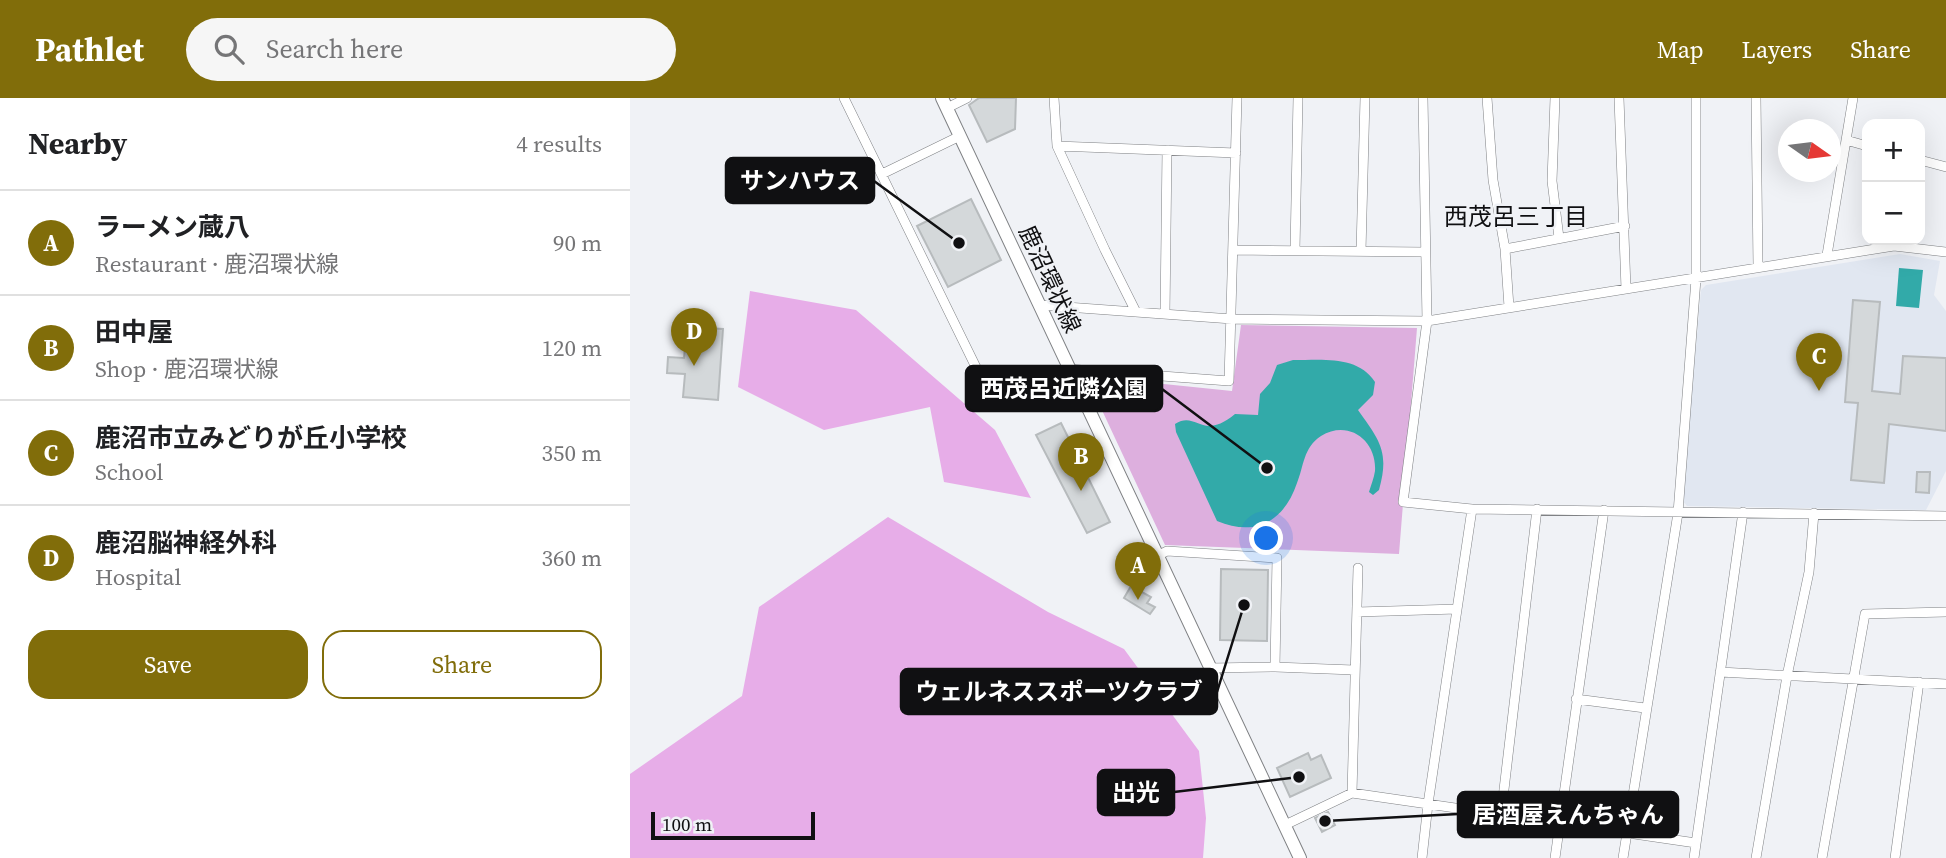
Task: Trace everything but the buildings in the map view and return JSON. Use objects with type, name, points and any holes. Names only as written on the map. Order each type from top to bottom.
[{"type":"main road","name":"鹿沼環状線","points":[[944,103],[1300,858]]},
{"type":"street","points":[[844,98],[993,404],[1068,369],[1229,381],[1237,98]]},
{"type":"street","points":[[944,103],[967,98]]},
{"type":"street","points":[[1054,98],[1057,146],[1136,312]]},
{"type":"street","points":[[1295,250],[1298,98]]},
{"type":"street","points":[[1362,251],[1365,98]]},
{"type":"street","points":[[1423,98],[1427,321],[1404,502],[1472,509],[1946,516]]},
{"type":"street","points":[[1487,98],[1493,180],[1505,249],[1509,307]]},
{"type":"street","points":[[1555,98],[1552,181],[1559,238]]},
{"type":"street","points":[[1619,98],[1626,289]]},
{"type":"street","points":[[1623,858],[1678,513],[1696,279],[1696,98]]},
{"type":"street","points":[[1756,98],[1758,267]]},
{"type":"street","points":[[1827,255],[1853,98]]},
{"type":"street","points":[[882,174],[960,136]]},
{"type":"street","points":[[1846,140],[1862,145]]},
{"type":"street","points":[[1057,146],[1236,153]]},
{"type":"street","points":[[1165,314],[1167,150]]},
{"type":"street","points":[[1925,161],[1946,167]]},
{"type":"street","points":[[1505,249],[1625,226]]},
{"type":"street","points":[[1039,305],[1232,319],[1427,321],[1696,279],[1827,255],[1894,246],[1946,251]]},
{"type":"street","points":[[1234,250],[1425,252]]},
{"type":"street","points":[[1422,858],[1472,509]]},
{"type":"street","points":[[1501,815],[1537,509]]},
{"type":"street","points":[[1555,858],[1604,510]]},
{"type":"street","points":[[1693,858],[1743,512]]},
{"type":"street","points":[[1756,858],[1787,676],[1809,572],[1814,513]]},
{"type":"street","points":[[1157,556],[1167,551],[1276,558],[1275,667]]},
{"type":"street","points":[[1352,793],[1358,568]]},
{"type":"street","points":[[1357,612],[1457,609]]},
{"type":"street","points":[[1822,858],[1865,614],[1946,612]]},
{"type":"street","points":[[1210,668],[1354,670]]},
{"type":"street","points":[[1720,672],[1946,684]]},
{"type":"street","points":[[1895,858],[1919,682]]},
{"type":"street","points":[[1576,699],[1645,708]]},
{"type":"street","points":[[1285,825],[1352,793],[1696,843]]},
{"type":"shaded area","points":[[1900,254],[1940,261],[1934,295],[1946,311],[1946,471],[1926,510],[1687,506],[1682,500],[1701,290],[1706,285]]},
{"type":"shaded area","points":[[750,291],[856,310],[995,430],[1031,498],[944,482],[930,407],[824,430],[738,387]]},
{"type":"shaded area","points":[[1241,325],[1417,328],[1399,554],[1165,545],[1086,376],[1232,391]]},
{"type":"shaded area","points":[[888,517],[1048,612],[1124,649],[1199,751],[1206,818],[1203,858],[630,858],[630,774],[742,696],[759,607]]},
{"type":"water","points":[[1899,268],[1923,270],[1919,308],[1896,306]]},
{"type":"water","points":[[1293,360],[1349,363],[1368,373],[1375,382],[1373,395],[1358,410],[1377,438],[1383,455],[1379,490],[1373,495],[1369,492],[1375,471],[1371,450],[1366,442],[1350,431],[1331,431],[1311,446],[1291,496],[1276,516],[1256,526],[1231,526],[1217,521],[1176,432],[1175,424],[1189,420],[1207,426],[1224,422],[1235,414],[1258,415],[1260,394],[1270,383],[1277,365]]},
{"type":"place","name":"サンハウス","points":[[959,243]]},
{"type":"place","name":"鹿沼脳神経外科","points":[[694,366]]},
{"type":"place","name":"鹿沼市立みどりが丘小学校","points":[[1819,391]]},
{"type":"place","name":"西茂呂近隣公園","points":[[1267,468]]},
{"type":"place","name":"田中屋","points":[[1081,491]]},
{"type":"place","name":"ラーメン蔵八","points":[[1138,600]]},
{"type":"place","name":"ウェルネススポーツクラブ","points":[[1244,605]]},
{"type":"place","name":"出光","points":[[1299,777]]},
{"type":"place","name":"居酒屋えんちゃん","points":[[1325,821]]},
{"type":"district","name":"西茂呂三丁目","points":[[1516,217]]}]
